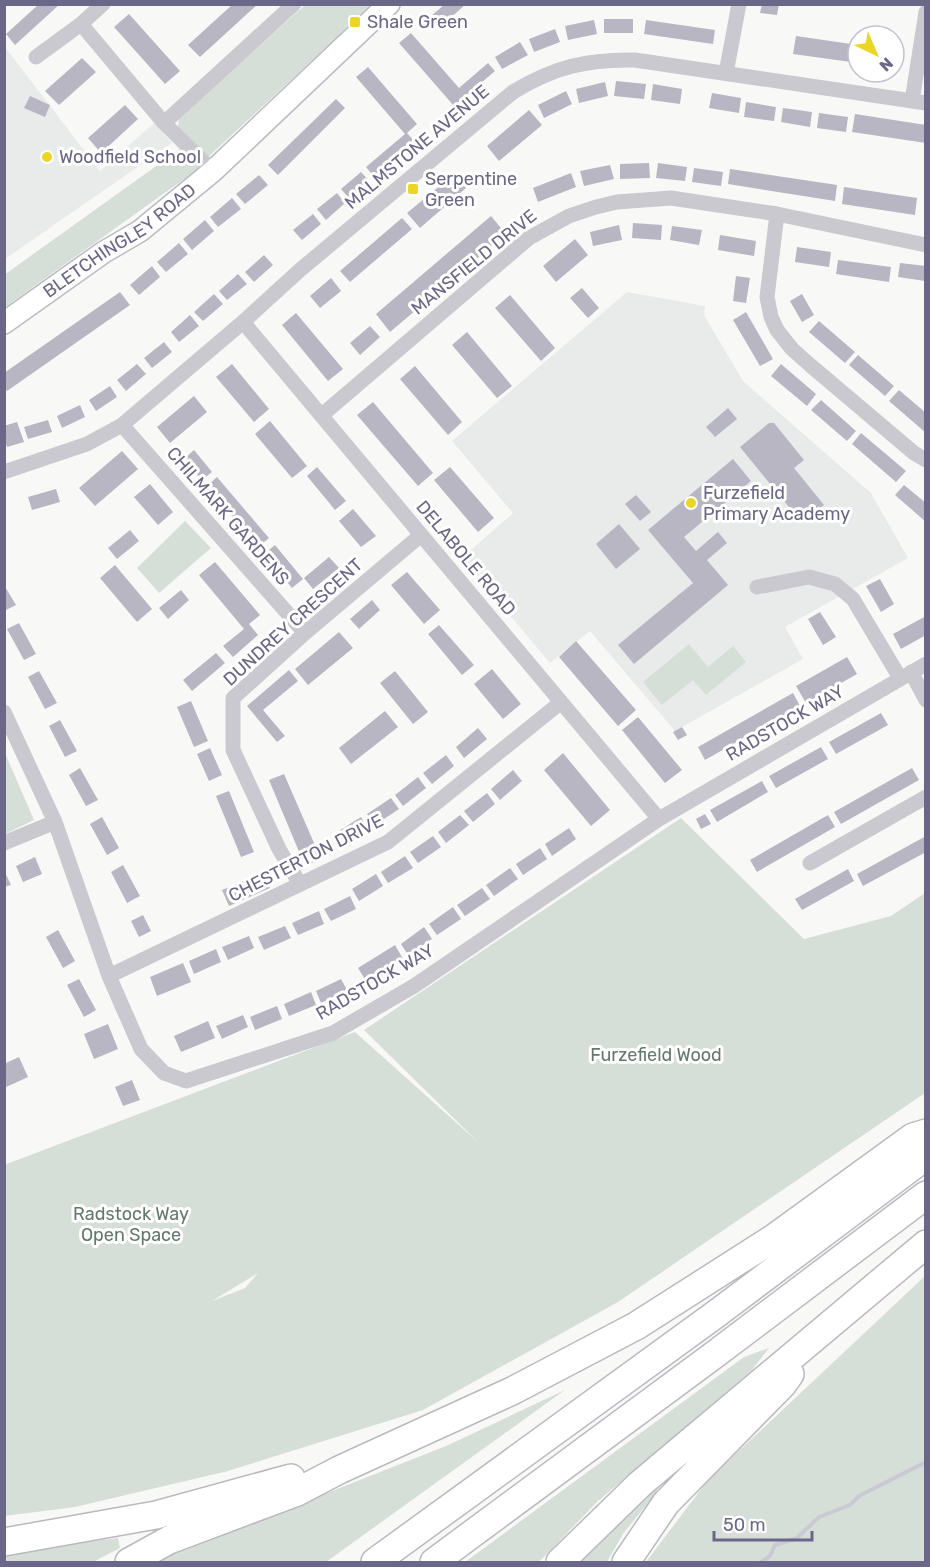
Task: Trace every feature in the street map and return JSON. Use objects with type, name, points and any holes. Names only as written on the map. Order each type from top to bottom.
[{"type":"highway","points":[[129,1563],[169,1540],[297,1492],[339,1470],[512,1391],[636,1326],[774,1238],[913,1137],[926,1133]]},
{"type":"highway","points":[[375,1563],[716,1314],[926,1156]]},
{"type":"highway","points":[[434,1563],[710,1359],[926,1195]]},
{"type":"highway","points":[[560,1563],[640,1484],[926,1244]]},
{"type":"highway","points":[[626,1563],[666,1503],[783,1384],[818,1334]]},
{"type":"highway","points":[[4,1542],[156,1515],[292,1477],[339,1470]]},
{"type":"street","points":[[36,57],[81,24],[103,4]]},
{"type":"street","points":[[164,123],[294,4]]},
{"type":"street","name":"BLETCHINGLEY ROAD","points":[[4,322],[104,252],[140,231],[213,171],[389,4]]},
{"type":"street","points":[[726,74],[739,4]]},
{"type":"street","points":[[919,102],[926,12]]},
{"type":"street","points":[[81,24],[164,123],[213,171]]},
{"type":"street","name":"MALMSTONE AVENUE","points":[[4,472],[87,444],[122,424],[420,168],[513,92],[533,79],[557,69],[606,59],[635,60],[919,102]]},
{"type":"street","name":"MANSFIELD DRIVE","points":[[322,415],[529,238],[569,216],[617,202],[671,198],[777,214],[926,245]]},
{"type":"street","points":[[777,214],[767,286],[768,307],[777,330],[792,349],[810,365],[914,453],[926,460]]},
{"type":"street","name":"DELABOLE ROAD","points":[[243,322],[659,819]]},
{"type":"street","name":"CHILMARK GARDENS","points":[[122,424],[305,633]]},
{"type":"street","name":"DUNDREY CRESCENT","points":[[300,885],[279,849],[233,750],[233,698],[305,633],[421,535]]},
{"type":"street","points":[[757,587],[809,578],[835,585],[853,599],[926,700]]},
{"type":"street","name":"RADSTOCK WAY","points":[[4,712],[55,822],[109,976],[141,1049],[164,1073],[186,1081],[333,1033],[414,986],[659,819],[926,664]]},
{"type":"street","name":"CHESTERTON DRIVE","points":[[109,976],[388,842],[560,702]]},
{"type":"street","points":[[810,863],[926,797]]},
{"type":"street","points":[[4,843],[55,822]]},
{"type":"shaded area","name":"Woodfield School","points":[[5,47],[100,171],[154,123],[172,143],[5,259]]},
{"type":"shaded area","name":"Furzefield Primary Academy","points":[[627,292],[705,306],[704,315],[743,381],[871,493],[908,558],[785,627],[803,659],[675,731],[590,631],[550,663],[462,558],[513,513],[452,441]]},
{"type":"green space","points":[[305,5],[372,5],[208,157],[178,127],[179,118]]},
{"type":"green space","points":[[180,149],[201,167],[5,307],[4,275]]},
{"type":"green space","points":[[185,521],[211,548],[159,593],[137,568]]},
{"type":"green space","points":[[689,644],[708,667],[733,646],[746,662],[706,695],[693,680],[662,705],[643,682]]},
{"type":"green space","points":[[5,753],[34,820],[4,834]]},
{"type":"green space","name":"Furzefield Wood","points":[[681,818],[804,939],[891,916],[925,893],[925,1093],[618,1302],[423,1410],[228,1471],[75,1507],[5,1516],[4,1165],[355,1032],[479,1143],[364,1030]],"holes":[[[258,1273],[245,1288],[212,1301]]]},
{"type":"green space","points":[[925,1276],[925,1562],[646,1562],[708,1480]]},
{"type":"green space","points":[[769,1348],[751,1371],[598,1501],[539,1562],[465,1562],[744,1357]]},
{"type":"green space","points":[[565,1390],[326,1562],[152,1562],[446,1446]]},
{"type":"green space","points":[[658,1486],[656,1493],[623,1534],[607,1562],[580,1562],[596,1542]]},
{"type":"green space","points":[[118,1538],[120,1548],[93,1562],[5,1562],[4,1552]]},
{"type":"building","points":[[39,4],[60,4],[15,45],[6,34]]},
{"type":"building","points":[[233,4],[258,4],[200,57],[188,45]]},
{"type":"building","points":[[445,4],[466,4],[439,28],[430,17]]},
{"type":"building","points":[[762,4],[779,4],[777,15],[760,13]]},
{"type":"building","points":[[129,14],[180,71],[165,84],[114,27]]},
{"type":"building","points":[[604,19],[633,19],[633,33],[604,33]]},
{"type":"building","points":[[594,20],[597,34],[568,40],[565,26]]},
{"type":"building","points":[[646,20],[715,30],[713,44],[644,34]]},
{"type":"building","points":[[555,29],[560,42],[534,52],[529,39]]},
{"type":"building","points":[[411,33],[459,88],[488,63],[495,71],[454,106],[399,43]]},
{"type":"building","points":[[796,36],[846,43],[846,61],[793,54]]},
{"type":"building","points":[[520,42],[528,55],[502,69],[495,57]]},
{"type":"building","points":[[82,58],[96,72],[59,105],[45,91]]},
{"type":"building","points":[[368,67],[417,124],[407,133],[416,143],[375,178],[366,167],[405,134],[356,77]]},
{"type":"building","points":[[616,81],[646,84],[644,99],[614,96]]},
{"type":"building","points":[[605,82],[608,96],[579,103],[576,89]]},
{"type":"building","points":[[653,84],[682,89],[680,104],[651,100]]},
{"type":"building","points":[[566,91],[572,104],[544,118],[538,105]]},
{"type":"building","points":[[712,93],[741,98],[739,113],[709,108]]},
{"type":"building","points":[[30,96],[50,105],[45,117],[24,108]]},
{"type":"building","points":[[336,99],[345,108],[278,175],[268,165]]},
{"type":"building","points":[[746,102],[776,107],[774,121],[744,117]]},
{"type":"building","points":[[125,105],[138,119],[101,153],[88,138]]},
{"type":"building","points":[[783,108],[812,112],[810,127],[781,122]]},
{"type":"building","points":[[529,110],[542,125],[499,161],[487,146]]},
{"type":"building","points":[[819,113],[848,117],[846,132],[817,128]]},
{"type":"building","points":[[855,114],[926,125],[926,143],[852,132]]},
{"type":"building","points":[[649,163],[650,178],[620,179],[620,164]]},
{"type":"building","points":[[658,163],[687,167],[685,181],[656,178]]},
{"type":"building","points":[[610,165],[614,179],[584,186],[580,171]]},
{"type":"building","points":[[694,168],[723,172],[721,186],[692,182]]},
{"type":"building","points":[[730,169],[837,185],[835,201],[728,184]]},
{"type":"building","points":[[361,172],[370,182],[350,199],[341,189]]},
{"type":"building","points":[[571,173],[576,187],[538,202],[533,188]]},
{"type":"building","points":[[454,174],[466,188],[420,228],[407,213]]},
{"type":"building","points":[[259,175],[268,185],[245,204],[236,194]]},
{"type":"building","points":[[844,187],[917,198],[915,215],[842,204]]},
{"type":"building","points":[[337,193],[345,203],[326,220],[317,209]]},
{"type":"building","points":[[232,198],[241,209],[218,227],[210,217]]},
{"type":"building","points":[[313,214],[321,224],[302,240],[293,230]]},
{"type":"building","points":[[491,216],[506,234],[390,332],[376,314]]},
{"type":"building","points":[[402,218],[412,229],[350,282],[340,271]]},
{"type":"building","points":[[205,220],[214,231],[192,250],[183,239]]},
{"type":"building","points":[[633,223],[662,225],[661,240],[632,238]]},
{"type":"building","points":[[619,225],[622,240],[593,246],[590,232]]},
{"type":"building","points":[[672,226],[702,230],[699,245],[670,240]]},
{"type":"building","points":[[720,235],[756,241],[754,256],[718,250]]},
{"type":"building","points":[[575,239],[588,255],[556,282],[543,266]]},
{"type":"building","points":[[179,243],[188,254],[166,272],[157,262]]},
{"type":"building","points":[[797,247],[831,252],[829,267],[795,262]]},
{"type":"building","points":[[264,255],[273,265],[254,282],[245,272]]},
{"type":"building","points":[[838,260],[891,267],[889,282],[836,274]]},
{"type":"building","points":[[900,263],[926,266],[925,281],[898,277]]},
{"type":"building","points":[[152,266],[160,277],[139,295],[130,285]]},
{"type":"building","points":[[238,274],[247,284],[227,300],[219,291]]},
{"type":"building","points":[[736,276],[750,278],[746,303],[733,301]]},
{"type":"building","points":[[331,278],[341,291],[320,308],[310,296]]},
{"type":"building","points":[[582,288],[599,308],[588,318],[570,298]]},
{"type":"building","points":[[120,292],[130,305],[7,391],[4,388],[4,373]]},
{"type":"building","points":[[214,294],[223,304],[203,321],[194,312]]},
{"type":"building","points":[[802,294],[814,315],[802,322],[790,301]]},
{"type":"building","points":[[510,295],[555,348],[541,361],[495,308]]},
{"type":"building","points":[[746,312],[773,359],[760,366],[733,320]]},
{"type":"building","points":[[296,313],[343,369],[328,381],[282,325]]},
{"type":"building","points":[[190,315],[199,326],[179,342],[171,332]]},
{"type":"building","points":[[819,321],[855,352],[845,363],[809,332]]},
{"type":"building","points":[[370,326],[380,337],[360,355],[350,343]]},
{"type":"building","points":[[467,332],[512,386],[497,398],[452,345]]},
{"type":"building","points":[[164,342],[172,352],[152,368],[144,358]]},
{"type":"building","points":[[858,355],[894,386],[885,396],[849,365]]},
{"type":"building","points":[[137,364],[146,374],[126,391],[117,380]]},
{"type":"building","points":[[232,364],[269,409],[254,422],[216,377]]},
{"type":"building","points":[[781,364],[816,394],[807,406],[771,376]]},
{"type":"building","points":[[415,366],[462,422],[448,435],[400,379]]},
{"type":"building","points":[[110,386],[117,397],[96,411],[89,400]]},
{"type":"building","points":[[899,390],[926,413],[926,433],[889,401]]},
{"type":"building","points":[[194,396],[207,412],[170,443],[157,427]]},
{"type":"building","points":[[821,400],[856,431],[847,441],[811,410]]},
{"type":"building","points":[[373,402],[433,473],[418,486],[357,415]]},
{"type":"building","points":[[80,405],[85,417],[62,428],[57,416]]},
{"type":"building","points":[[728,408],[737,419],[715,437],[706,427]]},
{"type":"building","points":[[48,420],[52,432],[28,439],[24,427]]},
{"type":"building","points":[[270,421],[307,466],[292,478],[255,434]]},
{"type":"building","points":[[17,422],[24,442],[7,447],[4,426]]},
{"type":"building","points":[[769,423],[774,423],[804,460],[794,468],[824,505],[802,523],[740,447]]},
{"type":"building","points":[[861,433],[906,471],[896,482],[852,444]]},
{"type":"building","points":[[194,450],[212,472],[202,480],[184,459]]},
{"type":"building","points":[[122,451],[138,469],[95,506],[79,488]]},
{"type":"building","points":[[733,459],[751,481],[684,537],[696,551],[718,532],[727,543],[707,560],[728,585],[634,664],[618,645],[693,583],[648,530]]},
{"type":"building","points":[[317,467],[346,501],[335,510],[307,476]]},
{"type":"building","points":[[450,467],[494,518],[478,532],[434,480]]},
{"type":"building","points":[[217,477],[269,538],[258,547],[207,486]]},
{"type":"building","points":[[150,484],[173,512],[158,525],[134,497]]},
{"type":"building","points":[[904,485],[926,503],[926,522],[895,495]]},
{"type":"building","points":[[56,489],[60,502],[32,510],[28,497]]},
{"type":"building","points":[[636,495],[651,512],[640,521],[625,504]]},
{"type":"building","points":[[353,509],[376,536],[361,547],[339,521]]},
{"type":"building","points":[[619,524],[640,549],[616,569],[596,544]]},
{"type":"building","points":[[130,530],[139,541],[117,559],[108,548]]},
{"type":"building","points":[[275,545],[303,579],[292,588],[264,554]]},
{"type":"building","points":[[329,557],[339,568],[313,589],[304,578]]},
{"type":"building","points":[[215,562],[260,615],[249,624],[258,635],[233,657],[223,646],[244,629],[199,575]]},
{"type":"building","points":[[115,565],[152,609],[137,622],[100,578]]},
{"type":"building","points":[[407,572],[440,610],[424,624],[391,585]]},
{"type":"building","points":[[880,579],[894,604],[881,612],[866,586]]},
{"type":"building","points":[[4,585],[16,605],[4,611]]},
{"type":"building","points":[[181,590],[189,600],[168,619],[159,608]]},
{"type":"building","points":[[372,600],[380,610],[359,629],[350,619]]},
{"type":"building","points":[[820,612],[836,637],[823,645],[808,619]]},
{"type":"building","points":[[926,616],[926,635],[901,649],[893,634]]},
{"type":"building","points":[[19,623],[36,654],[24,660],[7,629]]},
{"type":"building","points":[[439,625],[474,665],[462,675],[428,634]]},
{"type":"building","points":[[339,632],[353,648],[308,685],[295,669]]},
{"type":"building","points":[[576,641],[636,710],[618,726],[559,657]]},
{"type":"building","points":[[216,653],[225,663],[192,691],[183,680]]},
{"type":"building","points":[[847,657],[857,674],[806,703],[796,686]]},
{"type":"building","points":[[492,669],[521,704],[503,719],[474,684]]},
{"type":"building","points":[[289,670],[298,681],[263,710],[285,736],[277,742],[247,706]]},
{"type":"building","points":[[39,671],[57,703],[45,709],[28,677]]},
{"type":"building","points":[[395,671],[428,712],[413,724],[380,683]]},
{"type":"building","points":[[793,693],[800,706],[705,760],[698,747]]},
{"type":"building","points":[[191,701],[208,741],[194,747],[177,707]]},
{"type":"building","points":[[385,711],[398,727],[351,764],[339,748]]},
{"type":"building","points":[[881,713],[888,725],[836,754],[829,742]]},
{"type":"building","points":[[638,717],[682,770],[665,783],[622,730]]},
{"type":"building","points":[[60,720],[77,751],[65,757],[49,726]]},
{"type":"building","points":[[682,727],[687,735],[678,740],[673,732]]},
{"type":"building","points":[[478,728],[487,739],[464,758],[456,747]]},
{"type":"building","points":[[821,747],[828,759],[776,788],[769,776]]},
{"type":"building","points":[[210,748],[222,775],[209,781],[197,754]]},
{"type":"building","points":[[563,753],[610,810],[591,826],[544,770]]},
{"type":"building","points":[[446,755],[454,766],[432,784],[423,773]]},
{"type":"building","points":[[80,768],[98,800],[86,806],[69,775]]},
{"type":"building","points":[[912,768],[919,780],[841,824],[834,812]]},
{"type":"building","points":[[513,770],[522,781],[500,800],[491,789]]},
{"type":"building","points":[[284,774],[321,859],[305,866],[269,780]]},
{"type":"building","points":[[418,777],[426,788],[403,806],[395,795]]},
{"type":"building","points":[[762,781],[768,792],[717,822],[710,810]]},
{"type":"building","points":[[229,791],[254,852],[241,857],[216,796]]},
{"type":"building","points":[[487,793],[495,804],[473,822],[464,811]]},
{"type":"building","points":[[391,798],[399,809],[375,825],[367,814]]},
{"type":"building","points":[[705,814],[711,824],[701,829],[696,819]]},
{"type":"building","points":[[460,815],[469,825],[446,843],[438,832]]},
{"type":"building","points":[[828,815],[835,827],[757,872],[750,860]]},
{"type":"building","points":[[102,817],[119,848],[107,855],[90,824]]},
{"type":"building","points":[[361,817],[368,829],[344,843],[337,832]]},
{"type":"building","points":[[569,828],[576,839],[552,856],[545,844]]},
{"type":"building","points":[[433,836],[441,847],[418,863],[410,852]]},
{"type":"building","points":[[926,836],[926,852],[863,886],[857,874]]},
{"type":"building","points":[[540,848],[547,859],[523,875],[516,864]]},
{"type":"building","points":[[405,856],[413,868],[388,883],[381,872]]},
{"type":"building","points":[[35,857],[42,874],[23,882],[16,866]]},
{"type":"building","points":[[123,865],[140,896],[127,903],[111,872]]},
{"type":"building","points":[[510,868],[518,879],[494,896],[486,885]]},
{"type":"building","points":[[848,869],[854,881],[802,910],[795,899]]},
{"type":"building","points":[[4,870],[11,885],[4,887]]},
{"type":"building","points":[[263,873],[270,888],[229,906],[222,890]]},
{"type":"building","points":[[376,874],[383,886],[359,901],[352,889]]},
{"type":"building","points":[[482,888],[490,899],[465,916],[457,905]]},
{"type":"building","points":[[350,896],[356,909],[331,921],[324,909]]},
{"type":"building","points":[[453,907],[461,919],[437,935],[429,924]]},
{"type":"building","points":[[319,911],[324,924],[298,935],[292,923]]},
{"type":"building","points":[[143,915],[151,931],[139,937],[131,921]]},
{"type":"building","points":[[285,926],[291,938],[264,950],[258,937]]},
{"type":"building","points":[[424,927],[432,939],[408,955],[401,944]]},
{"type":"building","points":[[58,930],[75,961],[63,968],[46,937]]},
{"type":"building","points":[[249,936],[254,948],[228,960],[222,947]]},
{"type":"building","points":[[395,945],[403,959],[366,981],[358,968]]},
{"type":"building","points":[[216,949],[221,962],[194,974],[189,961]]},
{"type":"building","points":[[183,963],[191,982],[157,996],[150,977]]},
{"type":"building","points":[[79,979],[96,1010],[84,1017],[67,985]]},
{"type":"building","points":[[341,979],[347,990],[321,1003],[316,991]]},
{"type":"building","points":[[311,992],[316,1005],[289,1016],[284,1004]]},
{"type":"building","points":[[277,1006],[282,1019],[255,1030],[250,1017]]},
{"type":"building","points":[[243,1015],[248,1027],[222,1039],[216,1026]]},
{"type":"building","points":[[208,1021],[215,1038],[181,1052],[174,1036]]},
{"type":"building","points":[[108,1024],[118,1049],[94,1059],[84,1034]]},
{"type":"building","points":[[19,1057],[28,1077],[4,1088],[4,1064]]},
{"type":"building","points":[[132,1080],[140,1100],[123,1106],[115,1087]]},
{"type":"waterway","points":[[761,1562],[770,1556],[775,1545],[797,1538],[819,1517],[850,1505],[859,1496],[926,1462]]},
{"type":"place","name":"Shale Green","points":[[355,22]]},
{"type":"place","name":"Woodfield School","points":[[47,157]]},
{"type":"place","name":"Serpentine Green","points":[[413,189]]},
{"type":"place","name":"Furzefield Primary Academy","points":[[691,503]]},
{"type":"park label","name":"Radstock Way Open Space","points":[[131,1224]]}]
